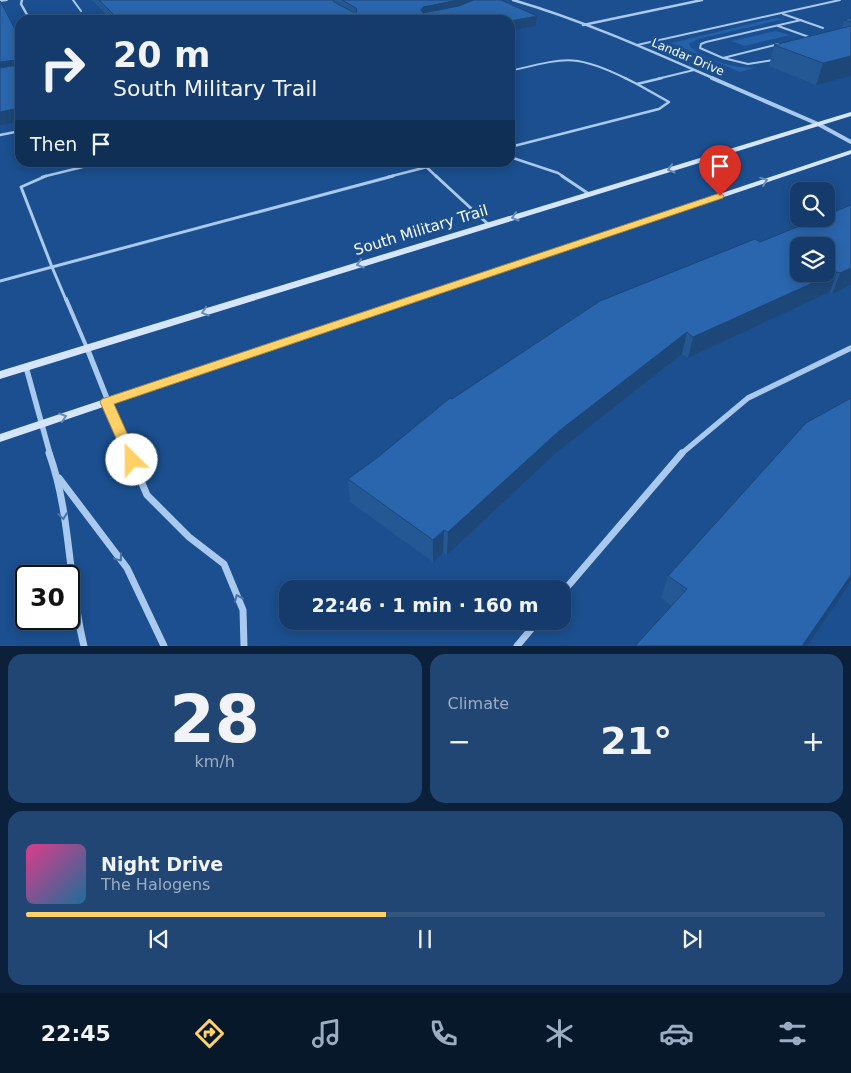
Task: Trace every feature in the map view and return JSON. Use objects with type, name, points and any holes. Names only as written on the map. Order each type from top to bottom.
[{"type":"main road","name":"South Military Trail","points":[[0,375],[851,114]]},
{"type":"main road","points":[[0,438],[851,152]]},
{"type":"street","points":[[22,0],[21,4],[27,15]]},
{"type":"street","name":"Landar Drive","points":[[513,0],[564,15],[582,25],[637,45],[818,124],[851,142]]},
{"type":"street","points":[[582,25],[702,0]]},
{"type":"street","points":[[87,348],[107,402],[146,495],[189,537],[224,564],[243,610],[244,646]]},
{"type":"street","points":[[571,582],[685,449],[748,398],[851,348]]},
{"type":"street","points":[[26,367],[46,448],[58,477],[127,568],[164,646]]},
{"type":"street","points":[[58,477],[75,611],[84,646]]},
{"type":"street","points":[[517,646],[530,630]]},
{"type":"lane","points":[[0,1],[7,0]]},
{"type":"lane","points":[[73,0],[81,11]]},
{"type":"lane","points":[[637,45],[840,0]]},
{"type":"lane","points":[[780,13],[823,28]]},
{"type":"lane","points":[[776,60],[741,65],[702,49],[700,46],[706,42],[802,20]]},
{"type":"lane","points":[[778,26],[817,39]]},
{"type":"lane","points":[[804,38],[809,36]]},
{"type":"lane","points":[[723,58],[787,42]]},
{"type":"lane","points":[[515,70],[562,59],[580,60],[601,66],[669,102],[659,108],[515,146]]},
{"type":"lane","points":[[637,84],[694,70]]},
{"type":"lane","points":[[0,135],[15,132]]},
{"type":"lane","points":[[515,159],[558,173],[589,194]]},
{"type":"lane","points":[[82,167],[34,180],[21,188],[87,348]]},
{"type":"lane","points":[[0,281],[427,167],[489,225]]},
{"type":"shaded area","points":[[776,18],[784,19],[698,39],[689,44],[701,54],[721,63],[752,68],[759,67],[740,72],[671,43]]},
{"type":"shaded area","points":[[776,31],[790,35],[745,46],[731,41]]},
{"type":"building","points":[[99,0],[333,0],[353,12],[357,12],[356,8],[342,0],[458,0],[423,7],[421,10],[423,13],[459,6],[474,0],[501,0],[537,16],[515,20],[515,15],[114,15]]},
{"type":"building","points":[[0,1],[15,30],[15,60],[0,62]]},
{"type":"building","points":[[851,26],[851,56],[823,63],[774,45]]},
{"type":"building","points":[[15,65],[15,109],[0,112],[0,68]]},
{"type":"building","points":[[851,205],[851,268],[840,273],[835,273],[835,237],[790,237],[790,282],[815,282],[693,337],[687,332],[559,431],[448,532],[444,530],[433,540],[348,479],[377,458],[450,398],[452,399],[600,301],[755,239],[760,242],[797,227],[835,227],[835,211]]},
{"type":"building","points":[[851,398],[851,575],[802,646],[635,646],[687,589],[668,576],[806,423]]},
{"type":"route","points":[[132,460],[107,402],[720,196]]}]
